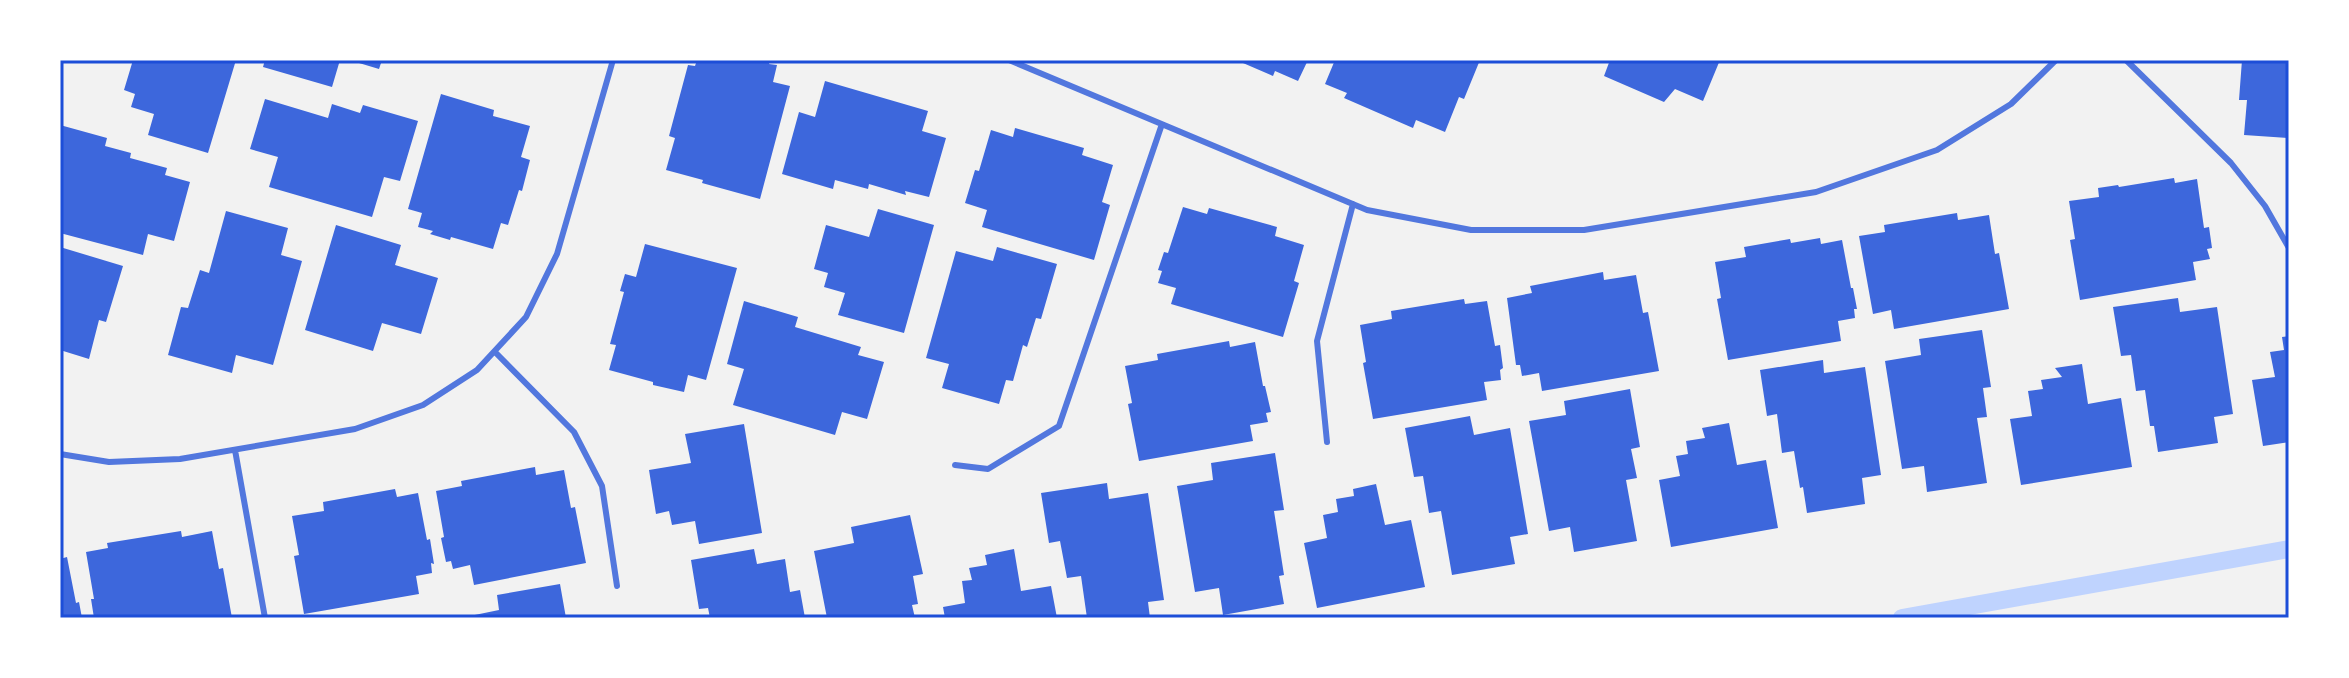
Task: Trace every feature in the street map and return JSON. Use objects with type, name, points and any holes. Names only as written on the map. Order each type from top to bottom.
[{"type":"lane","points":[[60,454],[109,462],[180,459],[355,429],[423,405],[477,370],[526,317],[557,254],[613,60]]},
{"type":"lane","points":[[1009,60],[1367,210],[1471,230],[1584,230],[1816,192],[1937,150],[2011,104],[2056,60]]},
{"type":"lane","points":[[2126,60],[2231,163],[2265,206],[2289,248]]},
{"type":"lane","points":[[955,465],[988,469],[1059,426],[1162,124]]},
{"type":"lane","points":[[1327,442],[1317,341],[1353,204]]},
{"type":"lane","points":[[495,352],[574,432],[602,486],[617,586]]},
{"type":"lane","points":[[235,450],[265,618]]},
{"type":"building","points":[[133,60],[236,60],[208,153],[148,135],[154,114],[131,107],[135,94],[124,90]]},
{"type":"building","points":[[265,60],[340,60],[332,87],[263,67]]},
{"type":"building","points":[[349,60],[382,60],[379,69]]},
{"type":"building","points":[[697,60],[770,60],[769,64],[777,65],[773,82],[790,86],[760,199],[666,170],[675,138],[669,136],[688,65],[695,66]]},
{"type":"building","points":[[1236,60],[1308,60],[1298,81],[1275,71],[1273,76]]},
{"type":"building","points":[[1335,60],[1480,60],[1464,99],[1459,97],[1445,132],[1416,120],[1413,128],[1344,98],[1347,93],[1325,84]]},
{"type":"building","points":[[1610,60],[1720,60],[1703,101],[1675,89],[1664,102],[1604,76]]},
{"type":"building","points":[[2242,60],[2289,60],[2289,138],[2244,135],[2247,100],[2239,100]]},
{"type":"building","points":[[825,81],[928,111],[922,131],[946,138],[929,197],[905,191],[906,195],[869,184],[868,189],[835,180],[833,189],[782,174],[799,112],[815,117]]},
{"type":"building","points":[[441,94],[494,110],[493,116],[530,126],[521,157],[530,160],[522,191],[519,190],[508,225],[501,223],[493,249],[430,234],[433,231],[418,227],[422,213],[408,209]]},
{"type":"building","points":[[265,99],[328,118],[332,104],[360,113],[363,105],[418,121],[400,181],[384,177],[372,217],[269,187],[278,157],[250,149]]},
{"type":"building","points":[[60,125],[107,138],[105,146],[131,153],[130,158],[167,168],[165,175],[190,182],[174,241],[148,234],[143,255],[60,233]]},
{"type":"building","points":[[1015,128],[1084,148],[1082,155],[1113,165],[1102,202],[1110,205],[1094,260],[982,227],[987,210],[965,203],[975,170],[979,171],[991,130],[1013,137]]},
{"type":"building","points":[[2174,178],[2175,183],[2197,179],[2204,228],[2209,227],[2212,248],[2207,249],[2210,259],[2193,262],[2196,280],[2080,300],[2070,240],[2075,239],[2069,201],[2099,197],[2098,188]]},
{"type":"building","points":[[1183,207],[1207,214],[1209,208],[1277,227],[1275,236],[1304,245],[1294,281],[1299,283],[1283,337],[1171,304],[1176,288],[1158,283],[1162,271],[1158,270],[1164,252],[1168,253]]},
{"type":"building","points":[[878,209],[934,225],[904,333],[838,315],[845,293],[824,287],[828,273],[814,269],[826,225],[869,237]]},
{"type":"building","points":[[226,211],[288,228],[281,255],[302,261],[273,365],[236,355],[232,373],[168,355],[181,307],[188,308],[200,270],[209,273]]},
{"type":"building","points":[[1957,213],[1958,220],[1989,215],[2009,309],[1894,329],[1891,310],[1873,314],[1859,236],[1885,232],[1884,225]]},
{"type":"building","points":[[336,225],[401,245],[395,265],[438,278],[421,334],[382,323],[373,351],[305,330]]},
{"type":"building","points":[[1820,238],[1821,244],[1842,240],[1853,288],[1857,309],[1854,309],[1855,318],[1838,321],[1841,341],[1728,360],[1717,299],[1721,298],[1715,262],[1746,257],[1744,247],[1790,239],[1791,243]]},
{"type":"building","points":[[645,244],[737,268],[706,380],[688,375],[684,392],[609,370],[616,345],[610,344],[624,292],[620,291],[625,274],[636,277]]},
{"type":"building","points":[[60,247],[123,266],[106,322],[99,320],[89,359],[60,350]]},
{"type":"building","points":[[997,247],[1057,264],[1041,319],[1036,318],[1027,347],[1023,345],[1013,381],[1006,380],[999,404],[942,388],[949,364],[926,358],[956,251],[993,261]]},
{"type":"building","points":[[1603,272],[1604,280],[1636,275],[1643,313],[1648,312],[1659,371],[1542,391],[1539,373],[1522,376],[1520,365],[1516,365],[1507,298],[1532,293],[1530,286]]},
{"type":"building","points":[[2178,298],[2180,312],[2217,307],[2233,414],[2214,417],[2218,443],[2158,452],[2154,426],[2150,426],[2145,390],[2136,391],[2131,355],[2121,356],[2113,307]]},
{"type":"building","points":[[1464,299],[1465,304],[1487,301],[1495,346],[1500,345],[1501,380],[1484,382],[1487,400],[1373,419],[1360,325],[1392,319],[1391,311]]},
{"type":"building","points":[[744,301],[798,317],[795,327],[861,347],[858,355],[884,362],[867,419],[842,412],[835,435],[733,405],[744,369],[727,364]]},
{"type":"building","points":[[1982,330],[1991,387],[1983,388],[1987,417],[1977,418],[1987,483],[1927,492],[1924,466],[1902,469],[1885,361],[1921,355],[1919,339]]},
{"type":"building","points":[[2289,336],[2289,442],[2263,446],[2252,380],[2275,377],[2270,352],[2284,350],[2282,337]]},
{"type":"building","points":[[1229,341],[1230,347],[1255,342],[1271,412],[1266,413],[1268,422],[1250,425],[1253,441],[1139,461],[1128,404],[1132,403],[1125,366],[1158,360],[1157,354]]},
{"type":"building","points":[[1823,360],[1824,373],[1865,367],[1881,475],[1862,478],[1865,504],[1807,513],[1794,451],[1782,453],[1777,414],[1767,416],[1760,370]]},
{"type":"building","points":[[2082,364],[2088,404],[2121,398],[2132,467],[2021,485],[2010,419],[2032,416],[2028,391],[2043,389],[2041,380],[2062,377],[2055,368]]},
{"type":"building","points":[[1630,389],[1640,447],[1631,449],[1637,478],[1626,480],[1637,541],[1574,552],[1570,527],[1549,531],[1529,421],[1566,415],[1564,401]]},
{"type":"building","points":[[1470,416],[1474,435],[1510,428],[1528,534],[1510,537],[1515,564],[1452,575],[1441,511],[1429,513],[1423,476],[1414,477],[1405,428]]},
{"type":"building","points":[[1729,423],[1737,465],[1766,460],[1778,528],[1671,547],[1659,480],[1680,476],[1676,456],[1688,454],[1686,441],[1705,438],[1702,428]]},
{"type":"building","points":[[744,424],[762,533],[699,544],[695,521],[672,525],[669,511],[656,514],[649,470],[691,463],[685,434]]},
{"type":"building","points":[[1275,453],[1284,510],[1274,511],[1284,575],[1279,576],[1284,604],[1223,615],[1219,588],[1195,592],[1177,486],[1213,480],[1211,463]]},
{"type":"building","points":[[535,467],[536,475],[564,470],[586,563],[474,585],[470,565],[453,569],[451,561],[446,562],[436,491],[462,486],[461,481]]},
{"type":"building","points":[[1107,483],[1109,499],[1148,493],[1164,600],[1148,602],[1150,618],[1087,618],[1081,576],[1067,578],[1060,541],[1049,543],[1041,493]]},
{"type":"building","points":[[1376,484],[1385,525],[1411,520],[1425,587],[1317,608],[1304,543],[1327,538],[1323,515],[1338,512],[1336,499],[1354,496],[1353,489]]},
{"type":"building","points":[[395,489],[397,497],[418,493],[427,540],[430,539],[434,564],[431,563],[432,573],[416,576],[419,594],[304,614],[294,556],[299,555],[292,516],[324,511],[323,502]]},
{"type":"building","points":[[910,515],[923,574],[913,576],[918,604],[912,605],[915,618],[827,618],[814,551],[854,543],[851,527]]},
{"type":"building","points":[[181,531],[182,537],[212,531],[219,569],[223,568],[232,618],[94,618],[86,552],[108,548],[107,543]]},
{"type":"building","points":[[754,549],[757,564],[785,559],[790,592],[800,590],[805,618],[710,618],[708,608],[699,609],[691,560]]},
{"type":"building","points":[[1014,549],[1021,591],[1051,586],[1057,618],[945,618],[943,607],[965,603],[962,581],[972,580],[969,568],[987,565],[985,555]]},
{"type":"building","points":[[67,557],[82,618],[60,618],[60,559]]},
{"type":"building","points":[[560,584],[566,618],[460,618],[499,610],[497,595]]},
{"type":"waterway","points":[[1902,618],[2289,549]]}]
